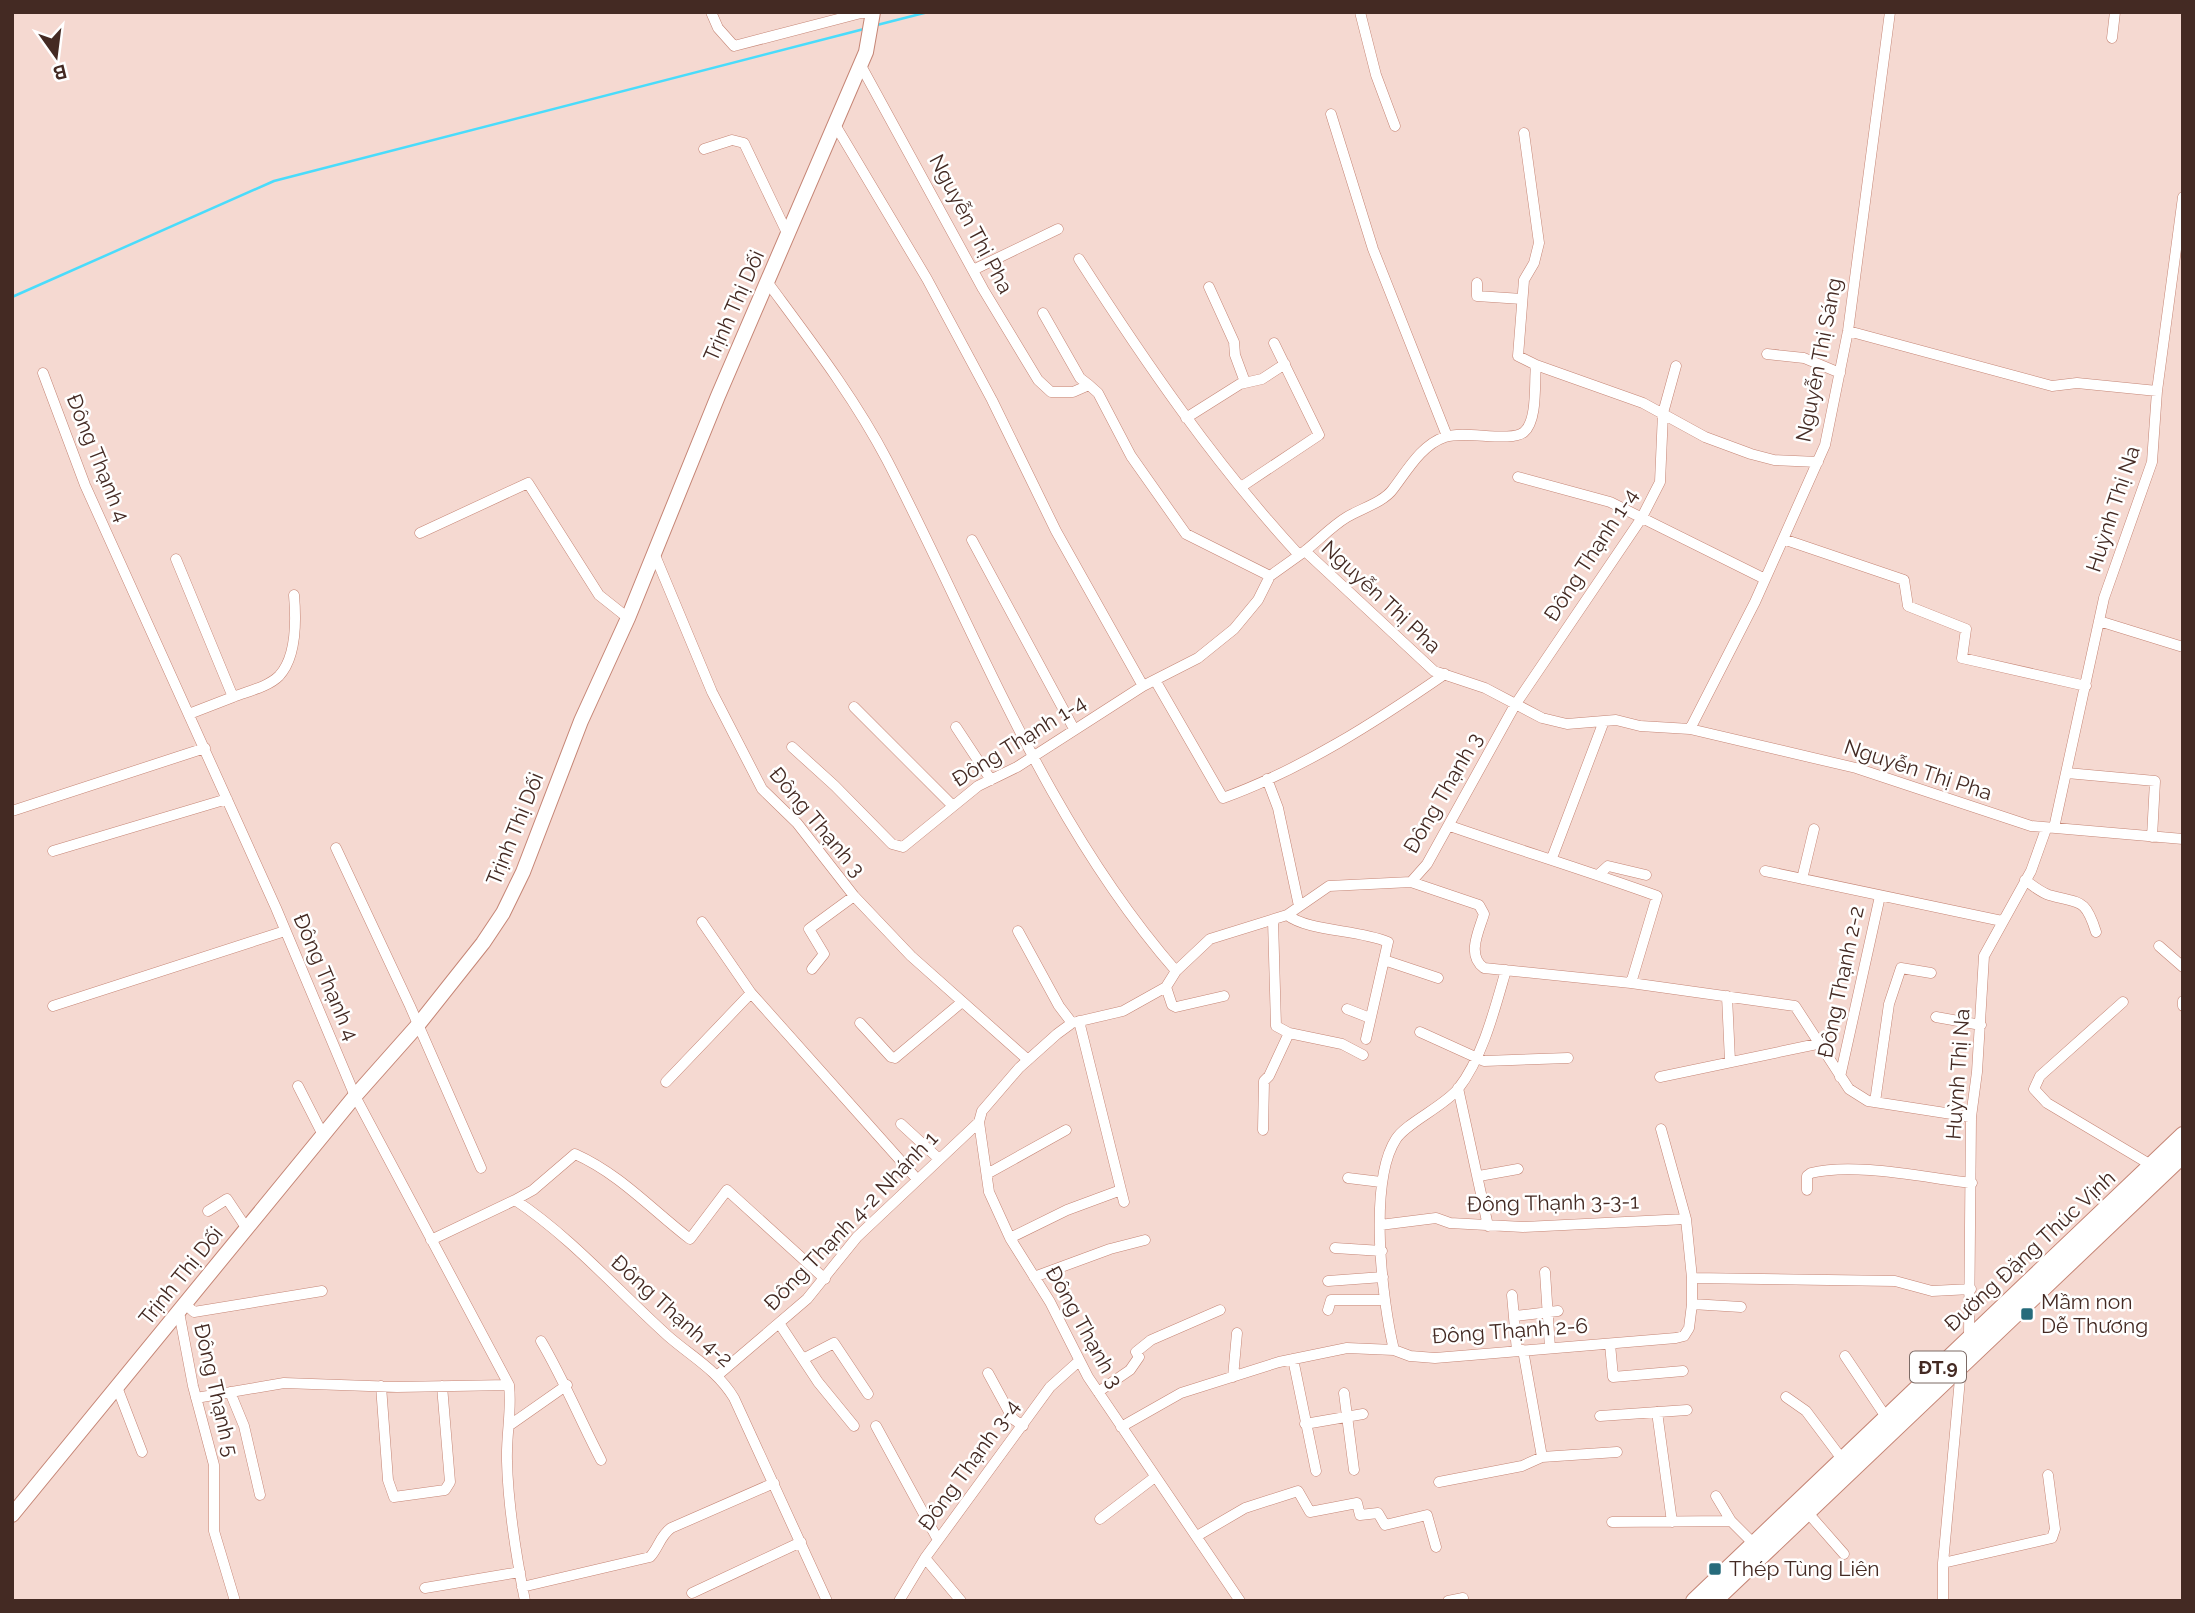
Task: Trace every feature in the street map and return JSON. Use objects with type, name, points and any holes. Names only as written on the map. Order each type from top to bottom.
[{"type":"main road","name":"Trịnh Thị Dối","points":[[12,1515],[355,1096],[418,1025],[483,943],[503,913],[523,872],[581,720],[628,618],[712,409],[860,64],[867,46],[873,15]]},
{"type":"main road","name":"Đường Đặng Thúc Vịnh","points":[[1694,1601],[2183,1135]]},
{"type":"main road","name":"Đường Đặng Thúc Vịnh","points":[[1714,1601],[1961,1363],[2183,1155]]},
{"type":"street","points":[[711,12],[718,28],[734,46],[861,13],[873,15]]},
{"type":"street","points":[[1360,12],[1376,75],[1395,126]]},
{"type":"street","name":"Nguyễn Thị Sáng","points":[[1690,729],[1765,579],[1825,445],[1848,331],[1890,12]]},
{"type":"street","points":[[2112,38],[2115,12]]},
{"type":"street","name":"Nguyễn Thị Pha","points":[[860,64],[973,270],[1038,380],[1051,392],[1073,392],[1089,385]]},
{"type":"street","points":[[1331,114],[1373,249],[1447,436]]},
{"type":"street","points":[[834,122],[927,279],[992,400],[1056,531],[1143,686]]},
{"type":"street","points":[[1524,133],[1539,243],[1534,263],[1524,280],[1518,356],[1664,413],[1705,437],[1751,454],[1774,460],[1818,461]]},
{"type":"street","points":[[704,149],[732,140],[744,144],[788,235]]},
{"type":"street","name":"Huỳnh Thị Na","points":[[1969,1337],[1971,1117],[1981,1025],[1984,956],[2050,829],[2067,773],[2099,621],[2152,462],[2157,391],[2183,197]]},
{"type":"street","points":[[973,270],[1058,229]]},
{"type":"street","points":[[1079,258],[1145,362],[1186,418],[1241,487],[1302,553],[1346,518],[1393,491],[1398,479],[1422,452],[1447,436],[1457,433],[1516,437],[1525,431],[1531,422],[1536,365]]},
{"type":"street","points":[[768,283],[829,366],[886,458],[1032,755],[1074,834],[1137,926],[1176,971]]},
{"type":"street","points":[[1476,283],[1477,296],[1522,299]]},
{"type":"street","points":[[1209,287],[1234,342],[1235,355],[1245,382]]},
{"type":"street","points":[[1042,313],[1080,377],[1098,393],[1131,456],[1186,534],[1270,576]]},
{"type":"street","points":[[1848,331],[2052,386],[2077,383],[2157,391]]},
{"type":"street","points":[[1241,487],[1319,435],[1274,343]]},
{"type":"street","points":[[1767,354],[1804,358],[1840,373]]},
{"type":"street","points":[[1186,418],[1245,382],[1262,379],[1284,364]]},
{"type":"street","name":"Đông Thạnh 1-4","points":[[1515,705],[1641,519],[1660,482],[1664,413],[1676,366]]},
{"type":"street","name":"Đông Thạnh 4","points":[[43,373],[85,485],[190,714],[355,1096],[509,1385],[510,1425],[506,1459],[526,1601]]},
{"type":"street","points":[[1518,477],[1610,502],[1765,579]]},
{"type":"street","points":[[420,533],[528,483],[599,595],[628,618]]},
{"type":"street","points":[[1783,539],[1904,580],[1908,606],[1966,629],[1962,657],[2085,686]]},
{"type":"street","points":[[972,540],[1074,729]]},
{"type":"street","name":"Đông Thạnh 3","points":[[654,553],[683,628],[762,789],[797,823],[853,896],[911,956],[1028,1060]]},
{"type":"street","name":"Nguyễn Thị Pha","points":[[1270,576],[1302,553],[1434,671],[1486,688],[1542,718],[1567,724],[1604,721],[1690,729],[1856,768],[2050,829],[2183,839]]},
{"type":"street","points":[[176,559],[233,697]]},
{"type":"street","name":"Đông Thạnh 1-4","points":[[792,747],[892,844],[903,847],[990,780],[1017,768],[1032,755],[1143,686],[1198,657],[1234,629],[1258,600],[1270,576]]},
{"type":"street","points":[[190,714],[264,685],[283,671],[295,625],[294,595]]},
{"type":"street","points":[[2099,621],[2183,647]]},
{"type":"street","points":[[1155,680],[1223,798],[1267,779],[1396,708],[1445,674]]},
{"type":"street","name":"Đông Thạnh 3","points":[[1240,1601],[1098,1392],[1010,1238],[989,1192],[979,1122],[982,1111],[1028,1060],[1076,1022],[1123,1011],[1166,987],[1176,971],[1210,939],[1287,915],[1329,886],[1411,882],[1427,864],[1450,826],[1515,705]]},
{"type":"street","points":[[854,707],[953,806]]},
{"type":"street","points":[[1552,858],[1604,721]]},
{"type":"street","points":[[956,727],[990,780]]},
{"type":"street","points":[[12,811],[205,748]]},
{"type":"street","points":[[2067,773],[2155,781],[2152,838]]},
{"type":"street","points":[[1267,779],[1278,808],[1299,906]]},
{"type":"street","points":[[53,851],[227,799]]},
{"type":"street","points":[[1450,826],[1552,858],[1657,896],[1631,983]]},
{"type":"street","points":[[1802,879],[1814,829]]},
{"type":"street","points":[[335,848],[481,1168]]},
{"type":"street","points":[[1598,875],[1608,866],[1646,875]]},
{"type":"street","points":[[1765,871],[2002,920]]},
{"type":"street","points":[[2025,880],[2050,895],[2065,897],[2082,904],[2091,915],[2096,932]]},
{"type":"street","points":[[1411,882],[1479,905],[1484,914],[1474,954],[1477,962],[1484,968],[1631,983],[1795,1006],[1817,1044],[1849,1089],[1875,1102],[1971,1117]]},
{"type":"street","points":[[812,969],[824,954],[809,929],[853,896]]},
{"type":"street","name":"Đông Thạnh 2-2","points":[[1840,1077],[1880,896]]},
{"type":"street","points":[[1287,915],[1297,922],[1368,933],[1388,942],[1367,1039]]},
{"type":"street","points":[[1273,920],[1276,1026],[1289,1033],[1342,1044],[1363,1055]]},
{"type":"street","points":[[702,922],[751,993],[916,1178]]},
{"type":"street","points":[[52,1006],[285,931]]},
{"type":"street","points":[[1018,931],[1059,1006],[1076,1022],[1124,1202]]},
{"type":"street","points":[[2159,946],[2183,967]]},
{"type":"street","points":[[1384,960],[1438,978]]},
{"type":"street","points":[[1875,1102],[1889,1004],[1901,968],[1931,973]]},
{"type":"street","points":[[1394,1350],[1383,1277],[1381,1182],[1396,1138],[1458,1088],[1489,1028],[1506,970]]},
{"type":"street","points":[[1166,987],[1172,1005],[1176,1007],[1224,996]]},
{"type":"street","points":[[666,1082],[751,993]]},
{"type":"street","points":[[1727,996],[1730,1061]]},
{"type":"street","points":[[860,1023],[895,1058],[962,1002]]},
{"type":"street","points":[[2123,1002],[2040,1076],[2034,1089],[2047,1102],[2151,1165]]},
{"type":"street","points":[[1347,1009],[1370,1018]]},
{"type":"street","points":[[1936,1017],[1981,1025]]},
{"type":"street","points":[[1420,1032],[1484,1061],[1568,1058]]},
{"type":"street","points":[[1264,1130],[1264,1081],[1269,1076],[1289,1033]]},
{"type":"street","points":[[1660,1077],[1817,1044]]},
{"type":"street","points":[[298,1086],[323,1135]]},
{"type":"street","points":[[1458,1088],[1488,1226]]},
{"type":"street","name":"Đông Thạnh 4-2 Nhánh 1","points":[[718,1376],[807,1299],[857,1237],[896,1202],[916,1178],[979,1122]]},
{"type":"street","points":[[901,1124],[938,1158]]},
{"type":"street","points":[[1661,1129],[1686,1219],[1692,1304],[1741,1307]]},
{"type":"street","points":[[986,1174],[1066,1130]]},
{"type":"street","points":[[431,1240],[533,1190],[575,1154],[608,1172],[651,1204],[659,1215],[690,1239],[727,1190],[825,1279]]},
{"type":"street","points":[[1479,1176],[1518,1169]]},
{"type":"street","points":[[1807,1190],[1807,1176],[1811,1173],[1847,1170],[1872,1170],[1892,1175],[1972,1183]]},
{"type":"street","points":[[1348,1178],[1381,1182]]},
{"type":"street","points":[[1010,1238],[1068,1210],[1121,1190]]},
{"type":"street","points":[[208,1211],[227,1199],[247,1229]]},
{"type":"street","name":"Đông Thạnh 4-2","points":[[515,1200],[718,1376],[734,1398],[827,1601]]},
{"type":"street","name":"Đông Thạnh 3-3-1","points":[[1380,1225],[1436,1218],[1450,1223],[1488,1226],[1686,1219]]},
{"type":"street","points":[[1034,1277],[1110,1249],[1144,1240]]},
{"type":"street","points":[[1335,1248],[1382,1251]]},
{"type":"street","points":[[1545,1272],[1552,1311],[1550,1348]]},
{"type":"street","points":[[1328,1281],[1383,1277]]},
{"type":"street","points":[[1692,1278],[1895,1281],[1932,1291],[1971,1289]]},
{"type":"street","points":[[182,1308],[194,1312],[322,1291]]},
{"type":"street","points":[[1512,1295],[1520,1350],[1542,1457]]},
{"type":"street","points":[[1328,1310],[1331,1300],[1385,1300]]},
{"type":"street","name":"Đông Thạnh 2-6","points":[[1121,1427],[1181,1393],[1293,1359],[1347,1348],[1394,1350],[1410,1356],[1435,1358],[1676,1338],[1687,1333],[1692,1304]]},
{"type":"street","name":"Đông Thạnh 5","points":[[182,1308],[196,1398],[214,1465],[214,1531],[234,1601]]},
{"type":"street","points":[[1098,1392],[1130,1370],[1139,1357],[1136,1352],[1151,1340],[1220,1310]]},
{"type":"street","points":[[1515,1316],[1552,1311]]},
{"type":"street","points":[[779,1323],[854,1426]]},
{"type":"street","points":[[1233,1377],[1237,1334]]},
{"type":"street","points":[[541,1341],[567,1385],[570,1399],[601,1460]]},
{"type":"street","points":[[803,1359],[834,1343],[868,1394]]},
{"type":"street","points":[[1610,1344],[1613,1377],[1684,1371]]},
{"type":"street","points":[[1844,1356],[1886,1417]]},
{"type":"street","points":[[1293,1359],[1316,1471]]},
{"type":"street","name":"Đông Thạnh 3-4","points":[[899,1601],[925,1558],[1050,1387],[1079,1360]]},
{"type":"street","points":[[1943,1601],[1943,1563],[1961,1363]]},
{"type":"street","points":[[988,1373],[1013,1419],[1023,1426]]},
{"type":"street","points":[[196,1398],[284,1383],[382,1386],[509,1385]]},
{"type":"street","points":[[510,1425],[567,1385]]},
{"type":"street","points":[[382,1386],[388,1480],[394,1497],[445,1490],[450,1482],[442,1386]]},
{"type":"street","points":[[117,1387],[142,1452]]},
{"type":"street","points":[[230,1392],[244,1426],[260,1495]]},
{"type":"street","points":[[1345,1393],[1354,1470]]},
{"type":"street","points":[[1786,1397],[1806,1411],[1842,1459]]},
{"type":"street","points":[[1600,1416],[1687,1410]]},
{"type":"street","points":[[1657,1412],[1672,1522]]},
{"type":"street","points":[[1305,1424],[1363,1413]]},
{"type":"street","points":[[876,1426],[938,1540]]},
{"type":"street","points":[[1439,1482],[1522,1466],[1542,1457],[1617,1451]]},
{"type":"street","points":[[1943,1563],[2052,1538],[2056,1530],[2048,1475]]},
{"type":"street","points":[[1100,1519],[1155,1477]]},
{"type":"street","points":[[522,1587],[650,1557],[659,1548],[662,1535],[670,1528],[774,1483]]},
{"type":"street","points":[[1197,1536],[1245,1508],[1298,1491],[1310,1512],[1357,1503],[1360,1515],[1378,1513],[1385,1525],[1427,1515],[1436,1547]]},
{"type":"street","points":[[1716,1496],[1731,1521],[1754,1544]]},
{"type":"street","points":[[1808,1513],[1844,1554]]},
{"type":"street","points":[[1612,1522],[1731,1521]]},
{"type":"street","points":[[692,1593],[801,1542]]},
{"type":"street","points":[[925,1558],[961,1601]]},
{"type":"street","points":[[425,1588],[520,1572]]},
{"type":"street","points":[[1448,1601],[1463,1598]]},
{"type":"waterway","points":[[877,25],[928,12]]},
{"type":"waterway","points":[[12,297],[274,181],[864,29]]},
{"type":"place","name":"Mầm non Dễ Thương","points":[[2027,1314]]},
{"type":"place","name":"Thép Tùng Liên","points":[[1715,1569]]}]
